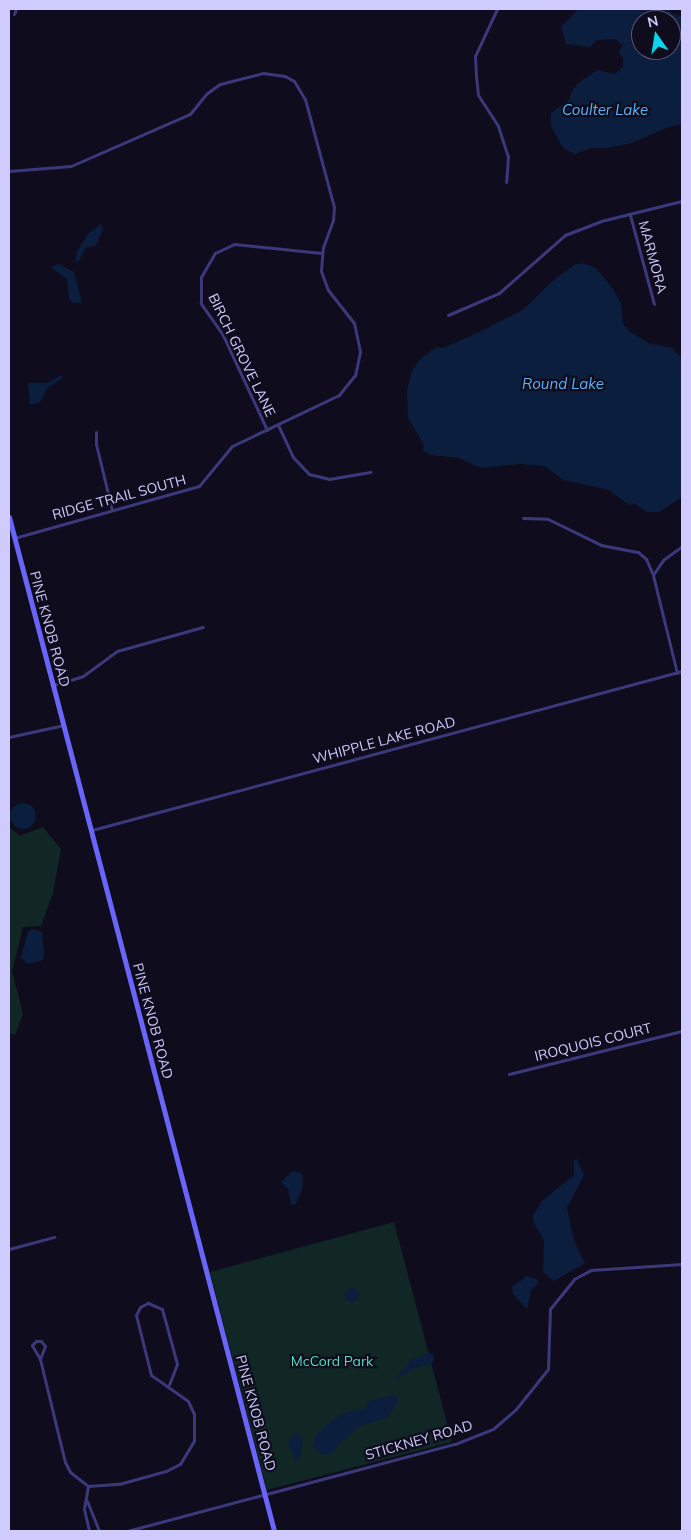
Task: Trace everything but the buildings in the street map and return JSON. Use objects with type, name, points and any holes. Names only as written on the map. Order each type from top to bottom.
[{"type":"street","points":[[14,14],[16,9]]},
{"type":"street","points":[[497,9],[475,56],[478,95],[498,126],[508,156],[506,182]]},
{"type":"street","points":[[9,170],[71,166],[190,114],[220,84],[263,73],[279,73],[300,89],[334,208],[333,220],[322,253]]},
{"type":"street","points":[[448,315],[500,293],[557,241],[579,229],[682,201]]},
{"type":"street","name":"MARMORA","points":[[630,215],[654,304]]},
{"type":"street","name":"BIRCH GROVE LANE","points":[[267,430],[222,335],[201,302],[199,289],[202,272],[215,253],[234,244],[322,253]]},
{"type":"street","name":"RIDGE TRAIL SOUTH","points":[[14,538],[199,486],[228,450],[339,395],[351,383],[358,368],[360,352],[358,332],[326,285],[321,271],[322,253]]},
{"type":"street","points":[[278,425],[293,457],[309,474],[329,479],[370,472]]},
{"type":"street","points":[[96,432],[96,444],[112,510]]},
{"type":"street","name":"PINE KNOB ROAD","points":[[9,517],[274,1531]]},
{"type":"street","points":[[524,518],[548,519],[597,543],[638,552],[646,559],[653,575],[677,673]]},
{"type":"street","points":[[653,575],[657,567],[682,546]]},
{"type":"street","points":[[54,685],[84,676],[117,651],[203,627]]},
{"type":"street","name":"WHIPPLE LAKE ROAD","points":[[92,830],[682,672]]},
{"type":"street","points":[[9,738],[64,725]]},
{"type":"street","name":"IROQUOIS COURT","points":[[509,1074],[682,1031]]},
{"type":"street","points":[[9,1249],[54,1237]]},
{"type":"street","name":"STICKNEY ROAD","points":[[127,1531],[455,1444],[493,1429],[516,1409],[548,1369],[550,1309],[574,1279],[590,1270],[682,1264]]},
{"type":"street","points":[[40,1359],[45,1346],[41,1341],[36,1341],[32,1346],[40,1359],[65,1462],[70,1472],[88,1486],[119,1484],[166,1471],[180,1464],[194,1441],[194,1414],[188,1401],[169,1385],[151,1375],[136,1315],[140,1307],[148,1303],[162,1309],[177,1364],[169,1385]]},
{"type":"street","points":[[88,1486],[84,1509],[89,1531]]},
{"type":"street","points":[[87,1500],[99,1531]]},
{"type":"street","points":[[87,1524],[96,1522]]},
{"type":"green space","points":[[9,827],[20,836],[43,827],[61,849],[53,893],[41,926],[23,927],[12,971],[23,1014],[15,1035],[9,1033]]},
{"type":"green space","name":"McCord Park","points":[[394,1222],[452,1442],[267,1490],[210,1272]]},
{"type":"water","name":"Coulter Lake","points":[[578,9],[669,9],[631,10],[631,60],[681,60],[682,17],[682,124],[666,128],[632,143],[607,148],[591,148],[575,154],[563,148],[551,126],[551,113],[569,100],[573,89],[582,80],[598,70],[615,74],[623,67],[623,58],[618,52],[623,46],[615,39],[597,40],[590,47],[566,44],[561,27]]},
{"type":"water","points":[[101,224],[103,228],[96,245],[86,248],[79,261],[75,262],[77,251],[89,233]]},
{"type":"water","name":"Round Lake","points":[[583,263],[596,268],[613,289],[621,303],[623,324],[630,332],[648,343],[672,348],[682,358],[682,497],[659,512],[647,512],[633,503],[629,505],[609,490],[564,480],[544,466],[518,464],[481,468],[459,458],[430,455],[423,450],[424,445],[408,418],[407,390],[412,371],[420,359],[437,347],[443,348],[484,330],[524,309],[550,283],[574,265]]},
{"type":"water","points":[[59,264],[74,272],[82,303],[73,303],[69,299],[67,279],[51,267]]},
{"type":"water","points":[[60,376],[64,377],[48,388],[40,402],[30,405],[28,383],[47,383]]},
{"type":"water","points":[[23,803],[32,807],[36,816],[32,825],[23,829],[14,825],[10,816],[14,807]]},
{"type":"water","points":[[32,929],[42,932],[44,953],[43,960],[28,964],[21,958],[28,931]]},
{"type":"water","points":[[577,1159],[584,1175],[567,1208],[574,1240],[585,1263],[554,1281],[543,1272],[544,1240],[533,1222],[533,1216],[542,1201],[574,1175],[574,1160]]},
{"type":"water","points":[[292,1171],[300,1172],[303,1177],[302,1190],[295,1205],[291,1205],[288,1189],[281,1182]]},
{"type":"water","points":[[527,1276],[537,1279],[538,1284],[531,1290],[527,1309],[513,1294],[512,1287]]},
{"type":"water","points":[[352,1288],[357,1290],[359,1295],[357,1300],[352,1302],[347,1300],[345,1295],[347,1290]]},
{"type":"water","points":[[429,1353],[434,1355],[433,1363],[415,1368],[394,1381],[411,1360]]},
{"type":"water","points":[[392,1395],[397,1397],[398,1402],[387,1418],[359,1426],[331,1453],[324,1455],[313,1447],[316,1434],[334,1419],[347,1412],[365,1409],[369,1401]]},
{"type":"water","points":[[297,1433],[303,1439],[301,1455],[296,1462],[288,1443]]}]
